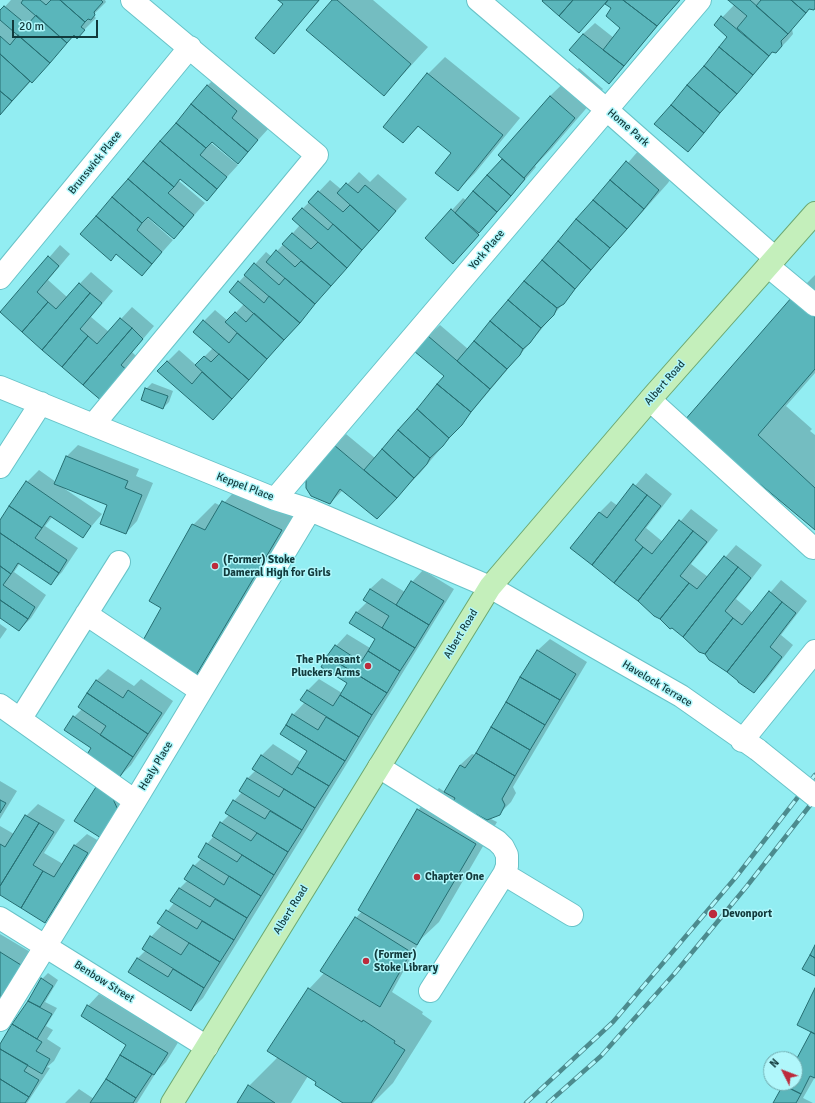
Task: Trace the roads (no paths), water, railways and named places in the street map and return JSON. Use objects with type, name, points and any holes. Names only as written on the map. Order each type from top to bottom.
[{"type":"main road","name":"Albert Road","points":[[172,1103],[490,587],[650,400],[815,213]]},
{"type":"street","points":[[93,425],[317,155],[190,47],[132,0]]},
{"type":"street","name":"Home Park","points":[[478,0],[607,110],[772,262],[815,305]]},
{"type":"street","name":"York Place","points":[[275,499],[700,0]]},
{"type":"street","name":"Brunswick Place","points":[[0,278],[190,47]]},
{"type":"street","name":"Keppel Place","points":[[0,388],[41,403],[275,499],[310,510],[490,587]]},
{"type":"street","points":[[650,400],[813,548]]},
{"type":"street","points":[[0,468],[41,403]]},
{"type":"street","name":"Healy Place","points":[[0,1020],[47,946],[310,510]]},
{"type":"street","points":[[21,718],[119,562]]},
{"type":"street","name":"Havelock Terrace","points":[[490,587],[681,696],[750,745],[815,796]]},
{"type":"street","points":[[86,614],[201,691]]},
{"type":"street","points":[[750,745],[815,651]]},
{"type":"street","points":[[0,705],[21,718],[135,801]]},
{"type":"street","points":[[379,767],[497,841],[503,847],[507,855],[507,866],[504,874],[430,991]]},
{"type":"street","points":[[504,874],[572,915]]},
{"type":"street","name":"Benbow Street","points":[[0,918],[207,1047]]},
{"type":"railway","points":[[526,1103],[613,1022],[736,877],[815,775]]},
{"type":"railway","points":[[548,1103],[601,1056],[675,973],[747,886],[815,799]]},
{"type":"place","name":"(Former) Stoke Dameral High for Girls","points":[[215,566]]},
{"type":"place","name":"The Pheasant Pluckers Arms","points":[[368,666]]},
{"type":"place","name":"Chapter One","points":[[417,877]]},
{"type":"place","name":"Devonport","points":[[713,914]]},
{"type":"place","name":"(Former) Stoke Library","points":[[366,961]]}]
